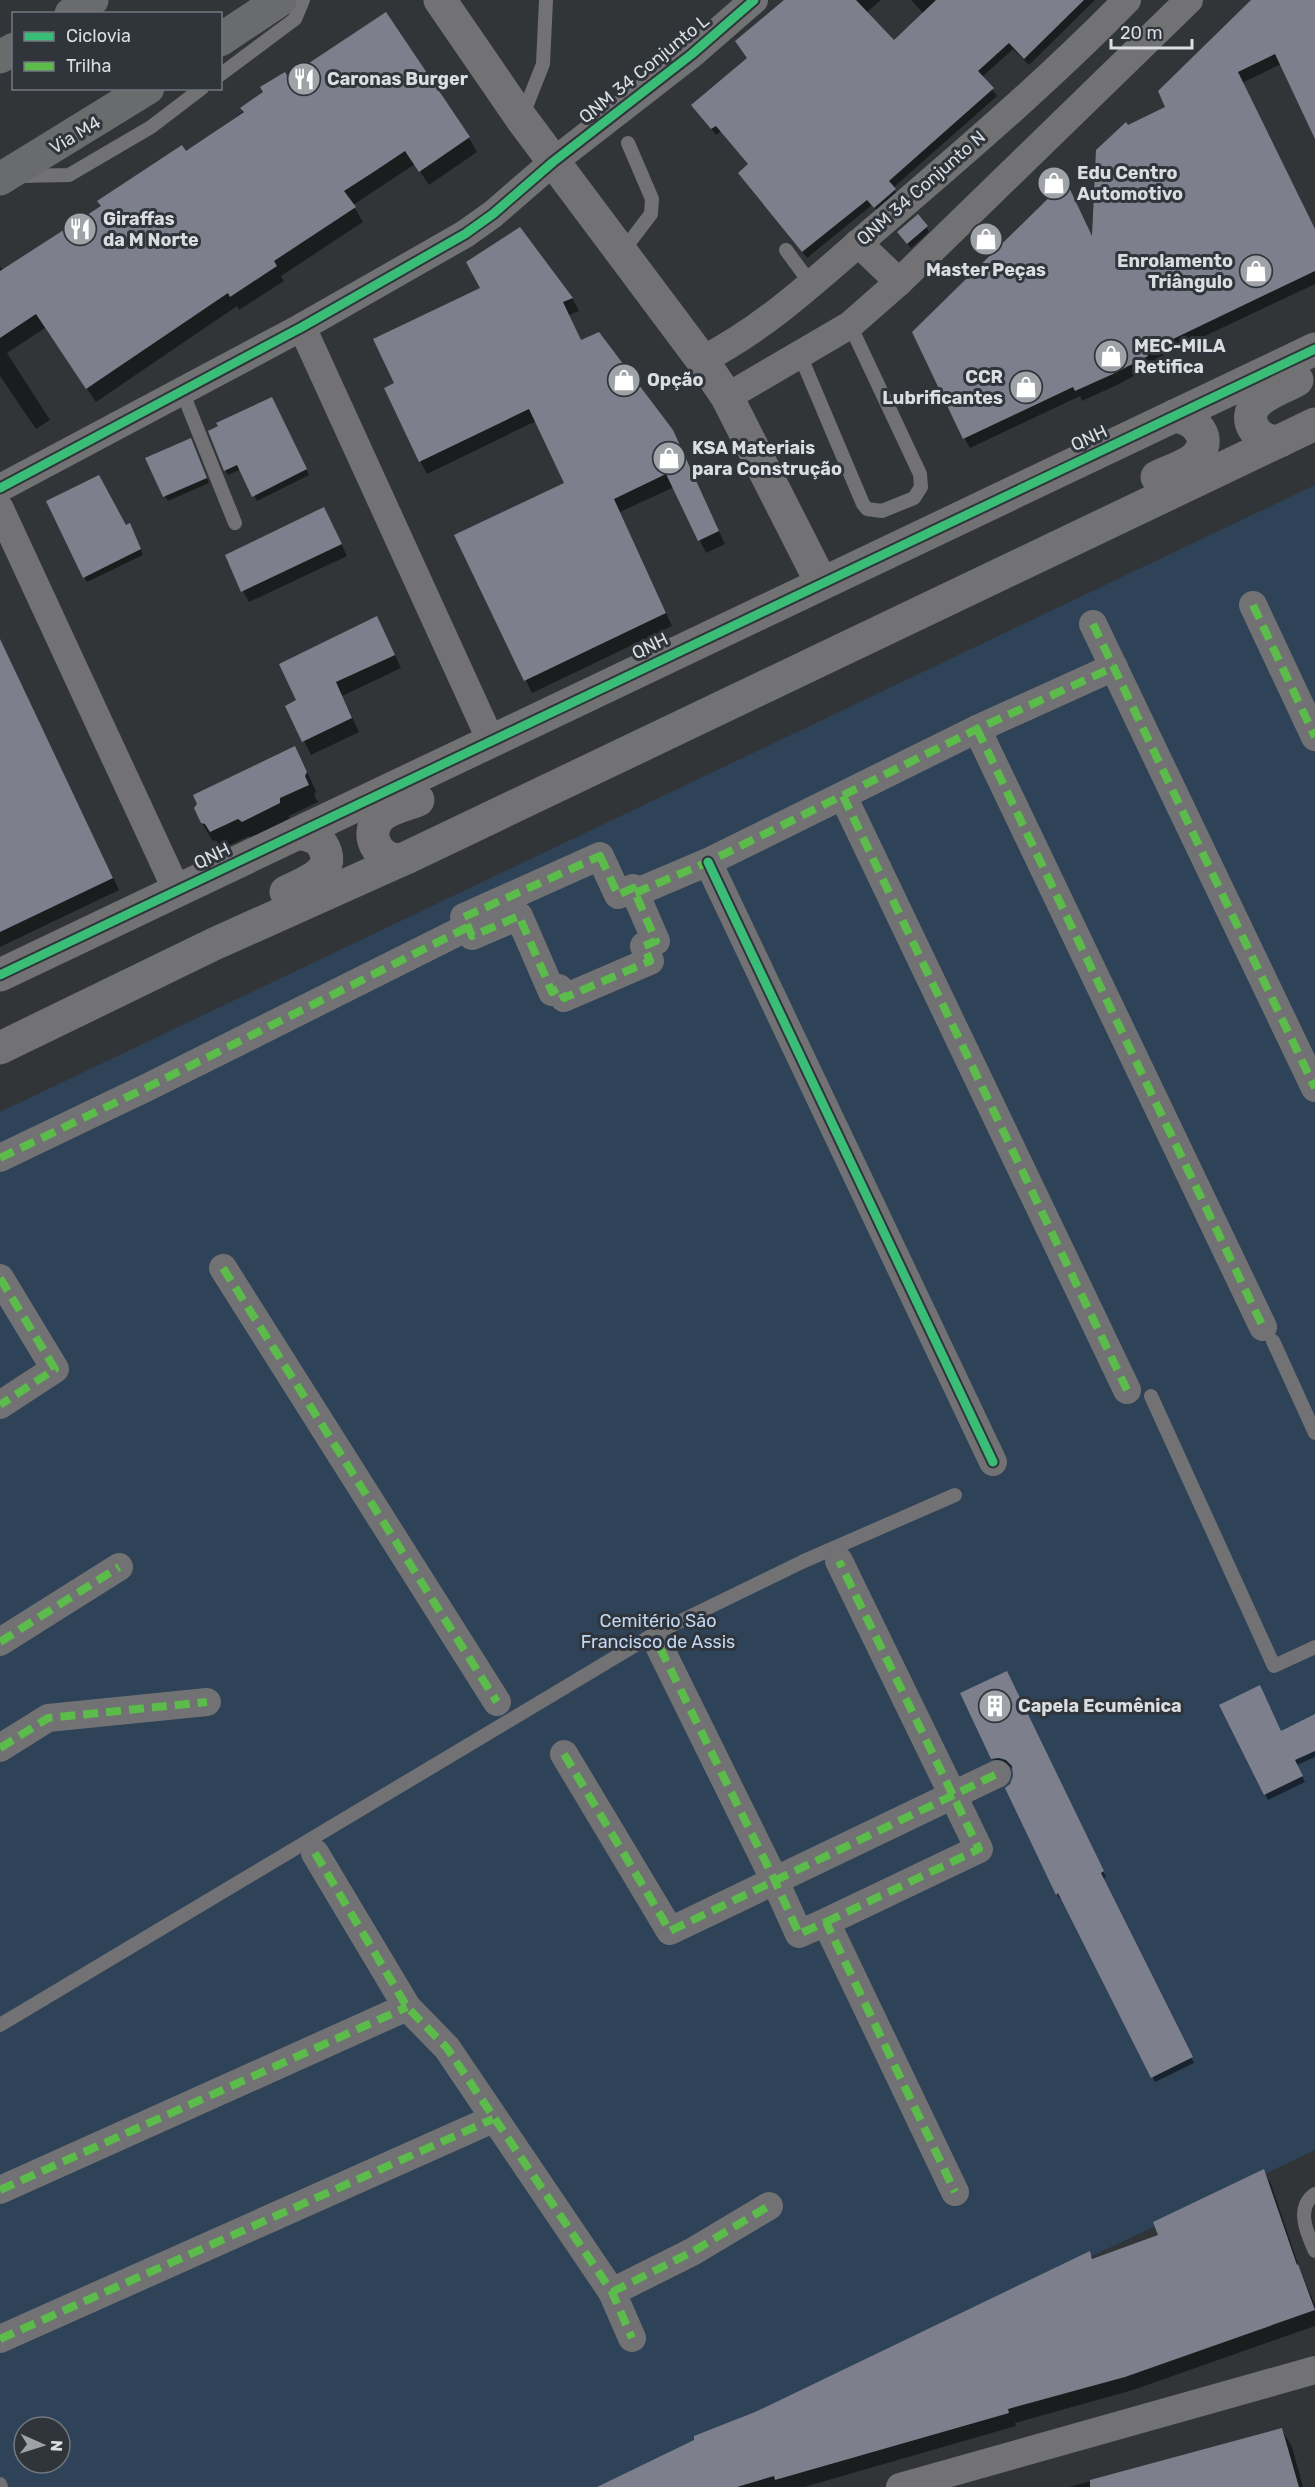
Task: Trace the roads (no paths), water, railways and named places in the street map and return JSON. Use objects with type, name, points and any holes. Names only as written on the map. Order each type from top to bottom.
[{"type":"main road","points":[[74,12],[92,0]]},
{"type":"main road","points":[[222,23],[256,0]]},
{"type":"main road","points":[[222,39],[280,0]]},
{"type":"main road","points":[[114,111],[136,90]]},
{"type":"main road","name":"Via M4","points":[[4,177],[145,90]]},
{"type":"street","points":[[440,0],[521,118],[702,360],[727,397],[821,582]]},
{"type":"street","name":"QNM 34 Conjunto L","points":[[0,488],[302,327],[465,234],[692,54],[754,0]]},
{"type":"street","name":"QNM 34 Conjunto N","points":[[702,360],[751,333],[811,284],[1007,112],[1127,0]]},
{"type":"street","points":[[727,397],[850,325],[899,282],[1189,0]]},
{"type":"street","points":[[858,243],[899,282]]},
{"type":"street","points":[[302,327],[491,741],[435,793],[379,818],[373,833],[377,849],[390,859],[398,861],[406,858]]},
{"type":"street","name":"QNH","points":[[0,975],[821,582],[1315,349]]},
{"type":"street","points":[[1280,441],[1265,440],[1254,430],[1251,415],[1254,407],[1266,397],[1315,371]]},
{"type":"street","points":[[1083,536],[1139,484],[1186,464],[1200,452],[1202,434],[1197,426],[1191,420],[1174,416]]},
{"type":"street","points":[[0,1048],[214,944],[406,858],[1315,424]]},
{"type":"street","points":[[0,509],[177,891]]},
{"type":"street","points":[[1253,605],[1315,737]]},
{"type":"street","points":[[1094,624],[1315,1088]]},
{"type":"street","points":[[635,893],[708,862],[977,729],[1114,667]]},
{"type":"street","points":[[977,729],[1268,1334]]},
{"type":"street","points":[[843,796],[1139,1393]]},
{"type":"street","points":[[214,944],[263,902],[317,878],[323,871],[326,853],[318,839],[302,833],[294,835]]},
{"type":"street","points":[[600,856],[618,895],[633,888],[656,941],[644,946],[650,961],[564,998],[559,988],[552,992],[519,916],[472,936],[468,927],[464,917],[600,856]]},
{"type":"street","points":[[708,862],[993,1462]]},
{"type":"street","points":[[0,1158],[150,1086],[468,927]]},
{"type":"street","points":[[223,1268],[497,1702]]},
{"type":"street","points":[[0,1278],[55,1369],[0,1405]]},
{"type":"street","points":[[660,1648],[799,1934],[979,1849],[839,1561]]},
{"type":"street","points":[[0,1642],[119,1567]]},
{"type":"street","points":[[0,1748],[48,1718],[207,1702]]},
{"type":"street","points":[[564,1754],[670,1931],[997,1774]]},
{"type":"street","points":[[315,1853],[407,2007],[447,2048],[612,2292],[632,2338]]},
{"type":"street","points":[[826,1922],[956,2193]]},
{"type":"street","points":[[0,2190],[407,2007]]},
{"type":"street","points":[[0,2339],[493,2119]]},
{"type":"street","points":[[612,2292],[692,2252],[769,2206]]},
{"type":"street","points":[[900,2487],[985,2475],[1315,2370]]},
{"type":"lane","points":[[222,74],[295,19],[303,0]]},
{"type":"lane","points":[[521,118],[543,64],[546,0]]},
{"type":"lane","points":[[4,177],[69,175],[151,127],[199,90]]},
{"type":"lane","points":[[621,253],[651,214],[652,207],[652,199],[628,143]]},
{"type":"lane","points":[[786,250],[811,284]]},
{"type":"lane","points":[[800,355],[863,504],[867,509],[882,511],[914,498],[921,487],[920,474],[850,325]]},
{"type":"lane","points":[[182,391],[235,523]]},
{"type":"lane","points":[[1268,1334],[1315,1433]]},
{"type":"lane","points":[[1139,1393],[1274,1666],[1315,1647]]},
{"type":"lane","points":[[0,2025],[654,1634],[804,1561],[955,1495]]},
{"type":"lane","points":[[1315,2194],[1308,2199],[1304,2213],[1305,2228],[1315,2251]]},
{"type":"place","name":"Caronas Burger","points":[[304,79]]},
{"type":"place","name":"Edu Centro Automotivo","points":[[1054,183]]},
{"type":"place","name":"Giraffas da M Norte","points":[[80,229]]},
{"type":"place","name":"Master Peças","points":[[986,239]]},
{"type":"place","name":"Enrolamento Triângulo","points":[[1256,271]]},
{"type":"place","name":"MEC-MILA Retifica","points":[[1111,356]]},
{"type":"place","name":"Opção","points":[[624,380]]},
{"type":"place","name":"CCR Lubrificantes","points":[[1026,387]]},
{"type":"place","name":"KSA Materiais para Construção","points":[[669,458]]},
{"type":"place","name":"Capela Ecumênica","points":[[995,1706]]},
{"type":"park label","name":"Cemitério São Francisco de Assis","points":[[658,1631]]}]
